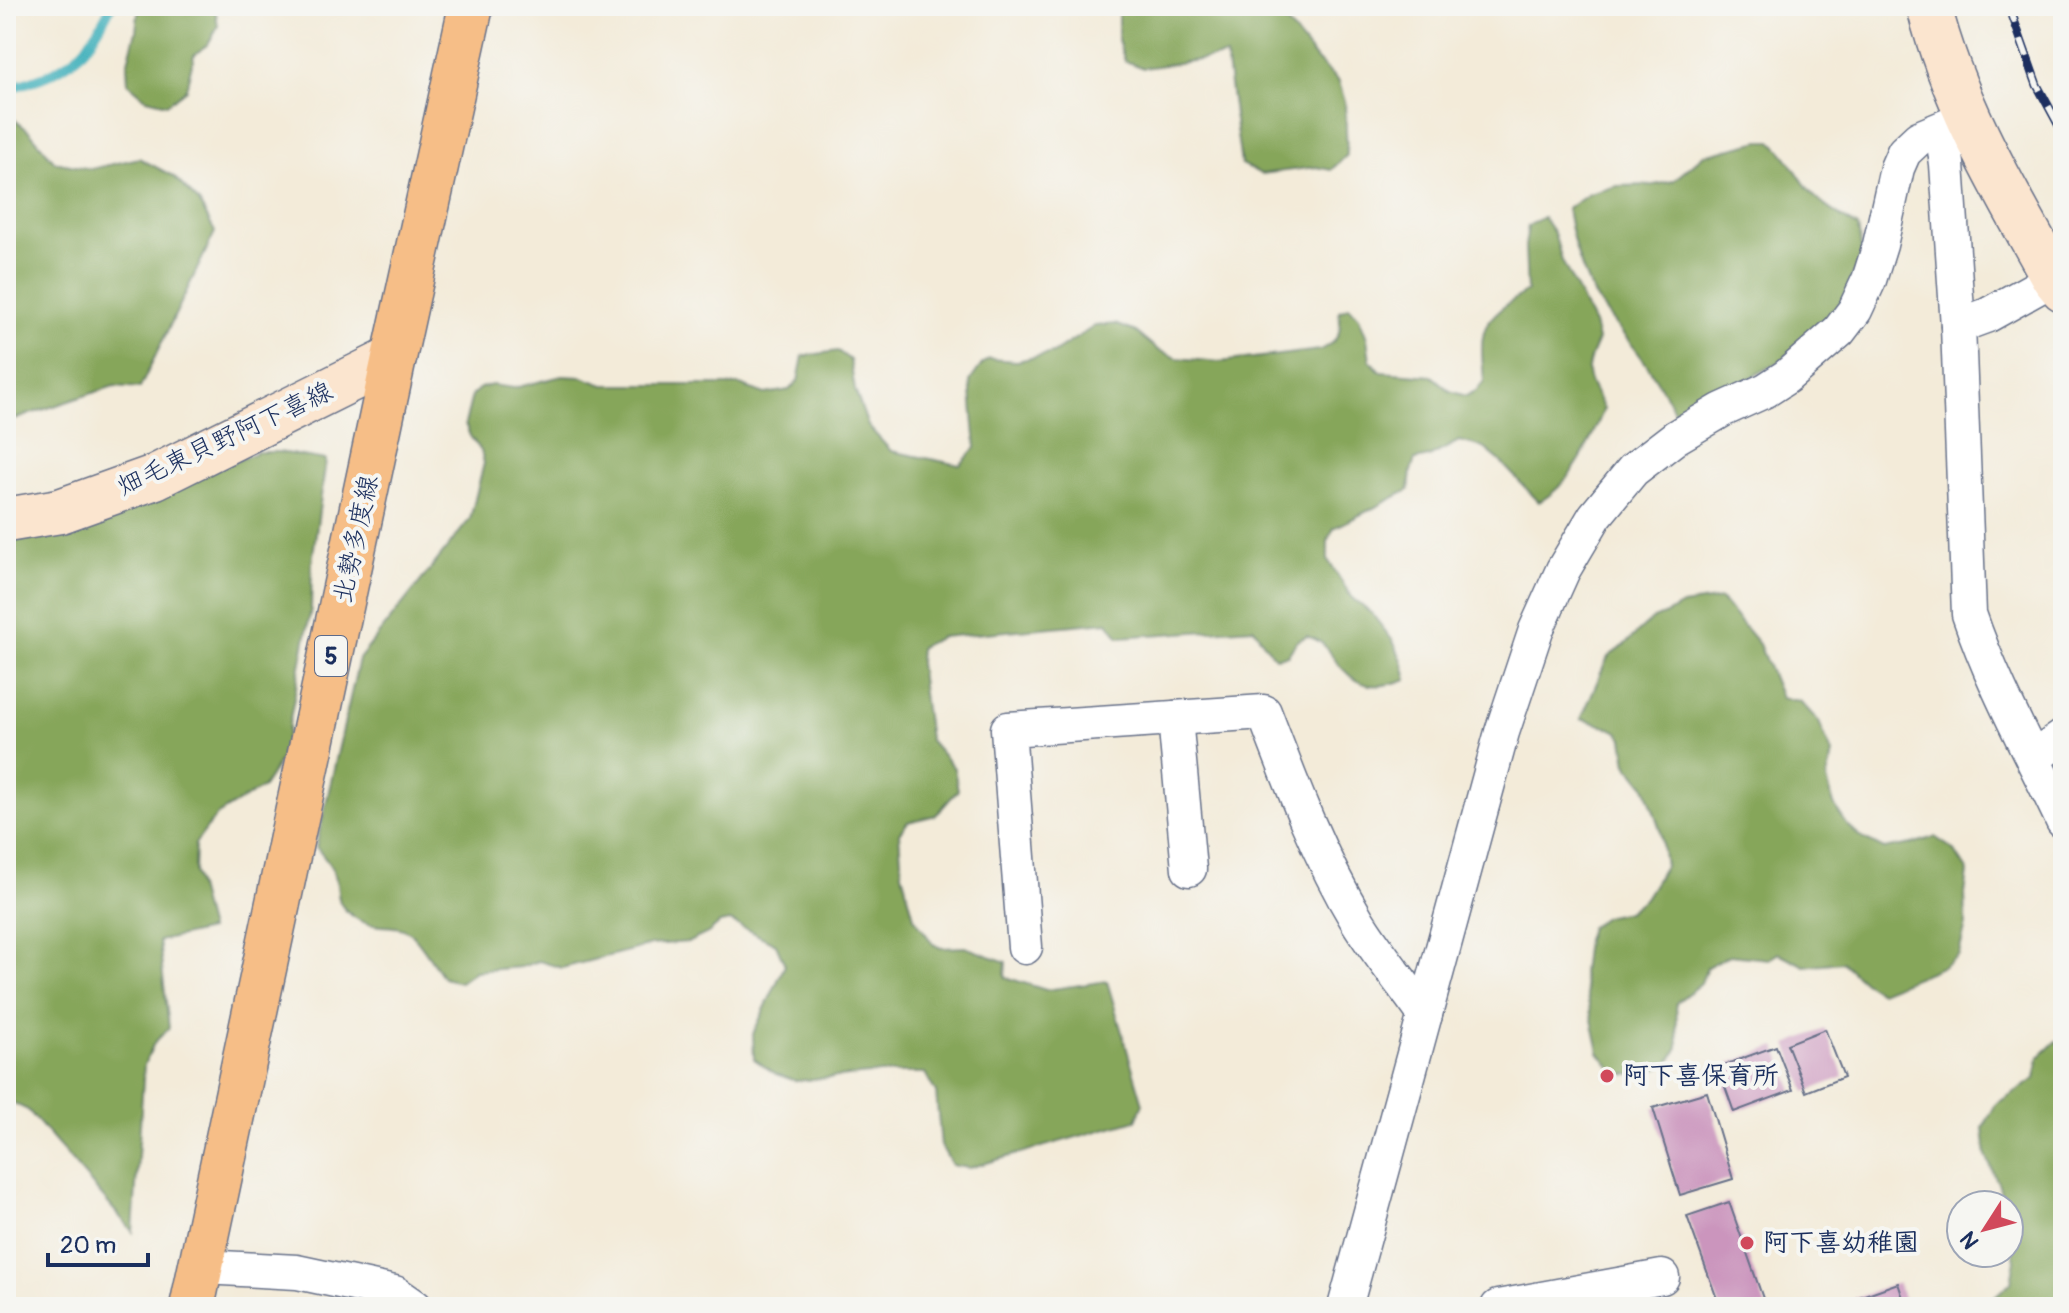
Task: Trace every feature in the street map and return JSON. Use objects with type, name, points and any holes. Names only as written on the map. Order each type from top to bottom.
[{"type":"main road","name":"北勢多度線","points":[[197,1287],[471,6]]},
{"type":"main road","points":[[1929,6],[1955,123],[2006,192],[2058,284]]},
{"type":"main road","name":"畑毛東貝野阿下喜線","points":[[6,520],[60,511],[155,477],[394,358]]},
{"type":"street","points":[[1955,123],[1947,164],[1958,326],[1969,614],[1988,662],[2063,821]]},
{"type":"street","points":[[1345,1307],[1502,732],[1536,630],[1563,570],[1595,516],[1633,470],[1676,437],[1786,377],[1839,331],[1855,310],[1869,280],[1897,168],[1904,152],[1919,138],[1955,123]]},
{"type":"street","points":[[1958,326],[2058,284]]},
{"type":"street","points":[[1025,947],[1008,729],[1264,712],[1337,886],[1359,923],[1425,1015]]},
{"type":"street","points":[[1175,718],[1189,869]]},
{"type":"street","points":[[2033,758],[2063,737]]},
{"type":"street","points":[[197,1287],[297,1272],[395,1293],[415,1307]]},
{"type":"street","points":[[1498,1307],[1662,1277]]},
{"type":"green space","points":[[139,6],[215,6],[218,26],[208,44],[194,55],[186,89],[167,104],[147,99],[128,83],[127,65]]},
{"type":"green space","points":[[1118,6],[1270,6],[1339,82],[1345,102],[1347,155],[1331,170],[1316,167],[1261,174],[1241,164],[1226,56],[1144,68],[1125,61],[1118,40]]},
{"type":"green space","points":[[6,113],[29,131],[55,162],[91,169],[139,158],[173,176],[199,202],[215,232],[140,388],[114,386],[6,422]]},
{"type":"green space","points":[[1760,141],[1772,141],[1818,199],[1858,227],[1862,254],[1839,308],[1781,361],[1678,418],[1647,365],[1590,287],[1577,255],[1567,209],[1589,194],[1617,186],[1673,181],[1704,155]]},
{"type":"green space","points":[[1543,217],[1554,233],[1562,261],[1594,324],[1598,340],[1589,361],[1588,375],[1604,409],[1579,462],[1551,494],[1539,502],[1483,447],[1459,441],[1429,457],[1415,460],[1409,490],[1334,528],[1328,540],[1328,560],[1352,598],[1372,614],[1393,641],[1407,679],[1376,686],[1359,681],[1343,669],[1324,645],[1307,636],[1297,641],[1288,655],[1275,657],[1254,628],[1119,637],[1108,622],[941,637],[920,647],[919,663],[929,739],[954,768],[958,790],[936,815],[908,822],[899,833],[902,873],[914,917],[933,944],[941,948],[965,947],[1006,962],[1005,977],[1046,990],[1107,981],[1143,1104],[1136,1120],[969,1168],[952,1165],[941,1146],[936,1093],[925,1073],[880,1073],[796,1081],[776,1074],[754,1059],[753,1034],[785,965],[776,944],[730,921],[720,923],[689,942],[651,945],[562,968],[539,961],[521,967],[475,971],[460,982],[443,978],[409,932],[361,921],[342,906],[333,870],[316,847],[359,659],[470,519],[484,463],[481,451],[465,424],[472,395],[480,388],[492,385],[514,388],[562,376],[582,377],[604,385],[740,385],[765,394],[789,390],[798,381],[803,356],[838,351],[850,360],[855,390],[868,426],[891,451],[960,465],[976,448],[970,381],[989,359],[1017,361],[1053,353],[1095,326],[1115,324],[1136,332],[1158,350],[1177,358],[1220,362],[1320,350],[1336,339],[1340,330],[1339,311],[1349,307],[1359,317],[1367,338],[1370,360],[1381,372],[1432,376],[1450,391],[1466,396],[1476,391],[1484,381],[1483,336],[1491,318],[1527,291],[1525,246],[1528,226]]},
{"type":"green space","points":[[257,452],[279,452],[326,460],[312,562],[311,609],[283,756],[263,787],[216,816],[195,844],[194,872],[209,930],[159,941],[169,1028],[154,1043],[144,1065],[133,1232],[28,1110],[6,1103],[6,541],[50,537],[103,519]]},
{"type":"green space","points":[[1721,599],[1759,644],[1781,698],[1800,701],[1819,722],[1832,753],[1827,780],[1834,805],[1848,826],[1860,837],[1884,849],[1935,837],[1954,850],[1968,872],[1966,924],[1959,954],[1944,966],[1880,992],[1842,962],[1804,966],[1779,953],[1769,959],[1729,955],[1707,967],[1701,983],[1676,1003],[1678,1047],[1668,1065],[1643,1075],[1616,1074],[1599,1052],[1582,973],[1586,940],[1590,927],[1604,917],[1627,912],[1645,898],[1665,866],[1660,829],[1645,786],[1627,764],[1623,738],[1617,731],[1581,719],[1608,657],[1651,620],[1682,605]]},
{"type":"green space","points":[[2056,1041],[2063,1044],[2063,1307],[1980,1307],[2011,1282],[2013,1269],[2025,1269],[2025,1189],[2000,1189],[1986,1156],[1983,1128],[1996,1104],[2035,1079],[2039,1057]]},
{"type":"building","points":[[1825,1029],[1844,1077],[1806,1092],[1787,1044]]},
{"type":"building","points":[[1776,1046],[1793,1090],[1734,1112],[1718,1067]]},
{"type":"building","points":[[1707,1092],[1733,1179],[1680,1195],[1653,1108]]},
{"type":"building","points":[[1729,1202],[1766,1307],[1720,1307],[1687,1216]]},
{"type":"building","points":[[1898,1283],[1906,1307],[1831,1307]]},
{"type":"waterway","points":[[6,89],[38,79],[68,64],[92,39],[111,6]]},
{"type":"railway","points":[[2009,6],[2037,85],[2063,133]]},
{"type":"place","name":"阿下喜保育所","points":[[1607,1076]]},
{"type":"place","name":"阿下喜幼稚園","points":[[1747,1243]]}]
